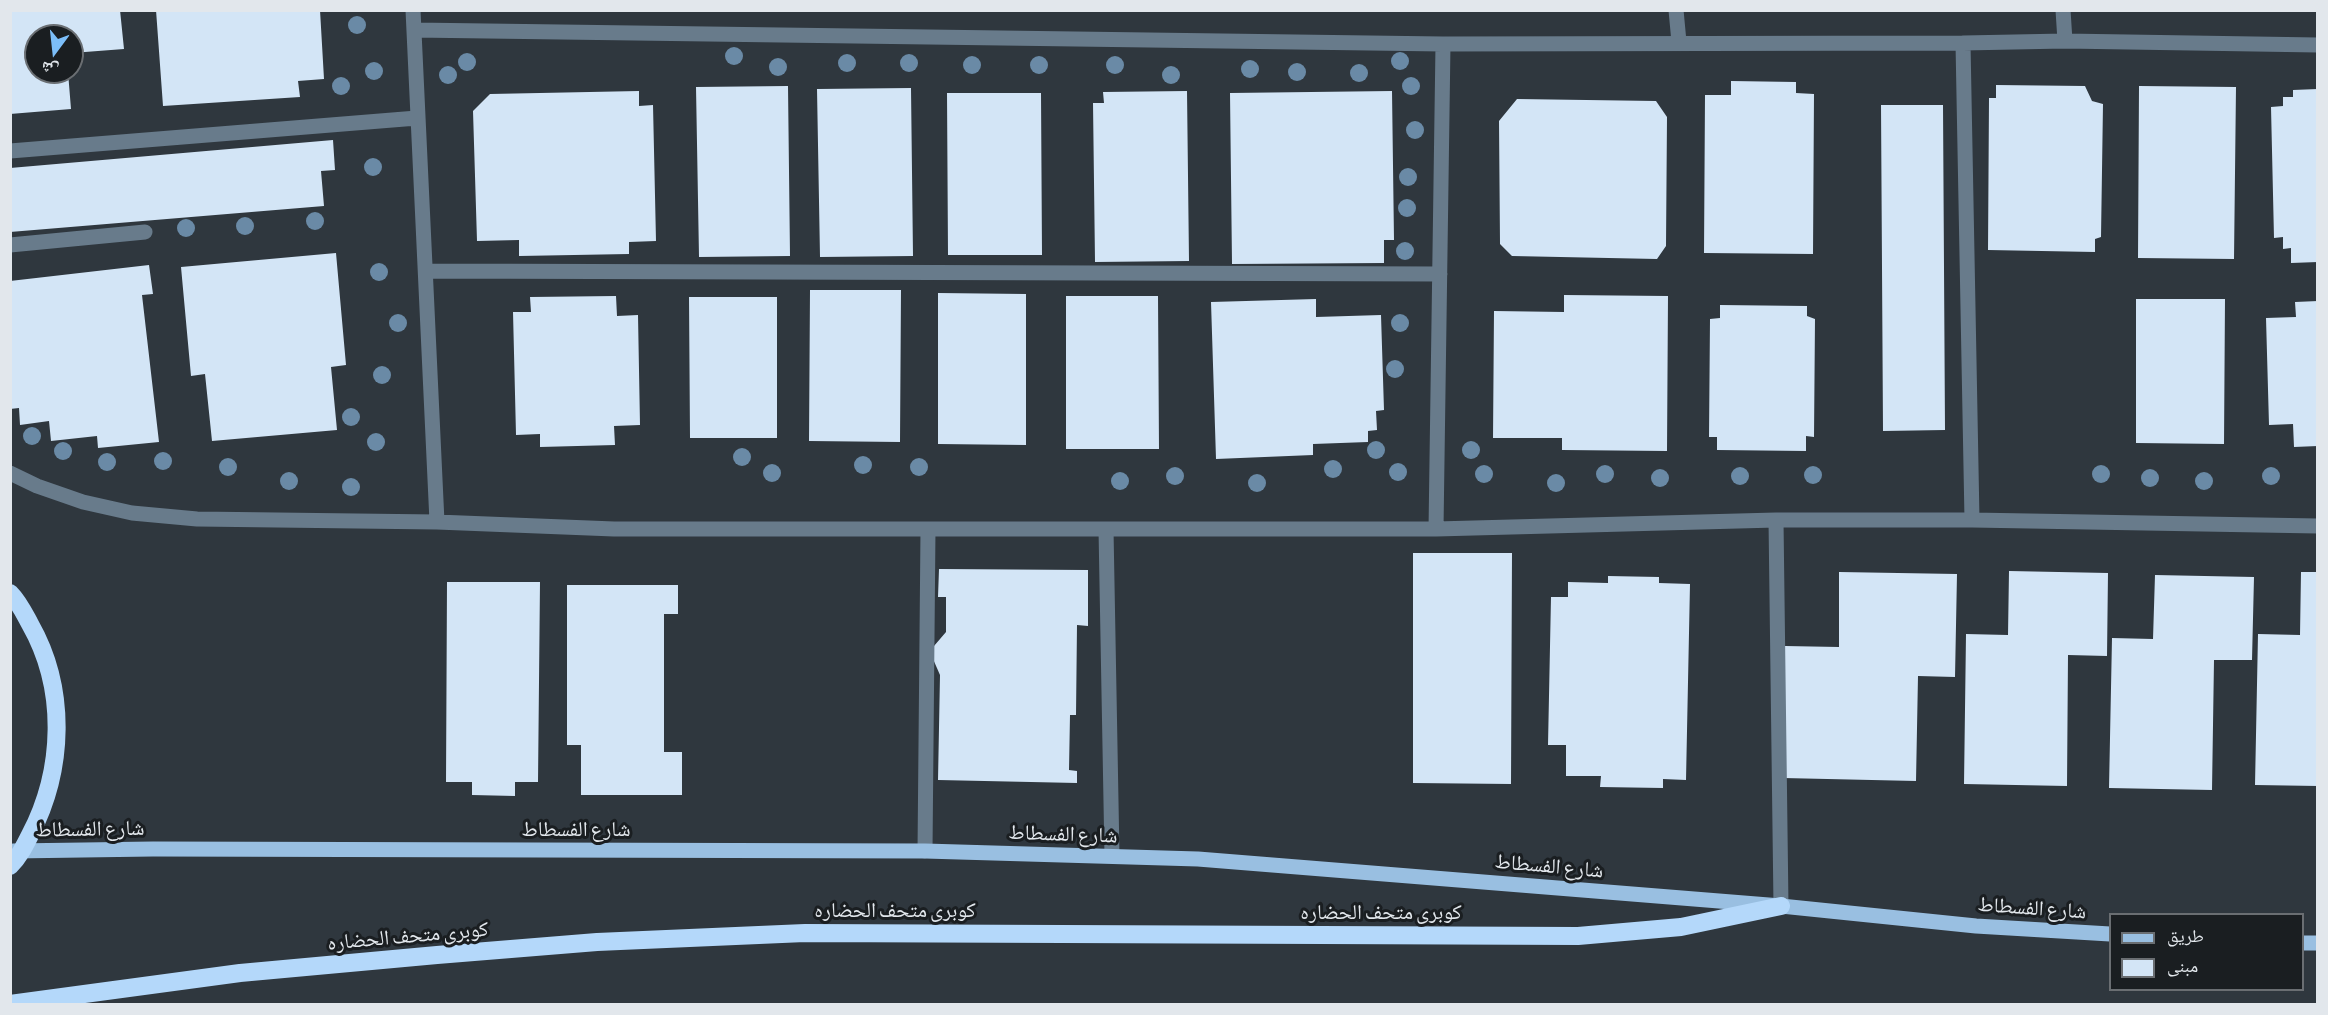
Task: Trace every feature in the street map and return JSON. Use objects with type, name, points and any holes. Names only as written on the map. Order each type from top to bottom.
[{"type":"highway","points":[[10,593],[17,600],[39,639],[53,683],[58,728],[53,773],[40,816],[18,858],[10,866]]},
{"type":"highway","name":"كوبرى متحف الحضاره","points":[[10,1004],[240,973],[597,942],[805,933],[1578,936],[1681,927],[1781,906]]},
{"type":"main road","name":"شارع الفسطاط","points":[[10,851],[153,849],[925,851],[1198,859],[1781,906],[1976,926],[2109,934]]},
{"type":"street","points":[[413,10],[437,522]]},
{"type":"street","points":[[1676,10],[1679,42]]},
{"type":"street","points":[[2063,10],[2065,41]]},
{"type":"street","points":[[414,30],[1443,44],[2065,41],[2318,45]]},
{"type":"street","points":[[1963,43],[1972,520]]},
{"type":"street","points":[[1436,529],[1443,44]]},
{"type":"street","points":[[10,151],[417,118]]},
{"type":"street","points":[[10,245],[145,232]]},
{"type":"street","points":[[426,271],[1440,274]]},
{"type":"street","points":[[10,472],[37,486],[83,502],[132,513],[197,519],[437,522],[614,529],[1436,529],[1776,520],[1972,520],[2318,526]]},
{"type":"street","points":[[1776,520],[1781,906]]},
{"type":"street","points":[[925,851],[928,529]]},
{"type":"street","points":[[1106,529],[1112,856]]},
{"type":"building","points":[[10,10],[120,10],[124,49],[84,52],[84,24],[24,24],[24,84],[69,84],[71,109],[10,114]]},
{"type":"building","points":[[156,10],[320,10],[324,79],[298,81],[300,97],[163,106]]},
{"type":"building","points":[[1731,81],[1796,82],[1796,93],[1814,94],[1813,254],[1704,253],[1705,95],[1731,95]]},
{"type":"building","points":[[1996,85],[2085,86],[2092,101],[2103,104],[2101,237],[2095,239],[2095,252],[1988,250],[1989,98],[1996,98]]},
{"type":"building","points":[[788,86],[790,256],[699,257],[696,87]]},
{"type":"building","points":[[2139,86],[2236,87],[2234,259],[2138,258]]},
{"type":"building","points":[[911,88],[913,256],[820,257],[817,89]]},
{"type":"building","points":[[2318,89],[2318,262],[2291,263],[2291,248],[2283,249],[2283,237],[2274,238],[2271,107],[2283,106],[2283,97],[2293,97],[2293,90]]},
{"type":"building","points":[[639,91],[639,106],[653,105],[656,241],[629,242],[629,254],[519,256],[519,240],[477,241],[473,111],[490,94]]},
{"type":"building","points":[[1187,91],[1189,261],[1095,262],[1093,103],[1104,103],[1103,92]]},
{"type":"building","points":[[1392,91],[1394,240],[1384,240],[1384,263],[1232,264],[1230,93]]},
{"type":"building","points":[[947,93],[1041,93],[1042,255],[948,255]]},
{"type":"building","points":[[1517,99],[1656,101],[1667,117],[1666,246],[1657,259],[1512,256],[1500,244],[1499,121]]},
{"type":"building","points":[[1881,105],[1943,105],[1945,430],[1883,431]]},
{"type":"building","points":[[333,140],[335,170],[321,171],[324,206],[10,232],[10,168]]},
{"type":"building","points":[[336,253],[346,365],[331,367],[337,430],[212,441],[205,374],[191,376],[181,267]]},
{"type":"building","points":[[149,265],[153,294],[142,295],[159,442],[98,448],[97,436],[51,441],[49,421],[20,425],[19,408],[10,409],[10,281]]},
{"type":"building","points":[[810,290],[901,290],[900,442],[809,441]]},
{"type":"building","points":[[938,293],[1026,294],[1026,445],[938,444]]},
{"type":"building","points":[[1564,295],[1668,296],[1667,451],[1562,450],[1562,438],[1493,438],[1494,311],[1564,312]]},
{"type":"building","points":[[616,296],[617,316],[638,315],[640,425],[614,426],[615,445],[540,447],[540,434],[516,435],[513,312],[531,312],[530,297]]},
{"type":"building","points":[[1066,296],[1158,296],[1159,449],[1066,449]]},
{"type":"building","points":[[689,297],[777,297],[777,438],[690,438]]},
{"type":"building","points":[[1316,299],[1316,317],[1381,315],[1384,410],[1376,411],[1377,430],[1368,431],[1368,442],[1313,444],[1313,455],[1216,459],[1211,302]]},
{"type":"building","points":[[2136,299],[2225,299],[2224,444],[2136,443]]},
{"type":"building","points":[[2318,301],[2318,446],[2294,447],[2293,424],[2269,425],[2266,318],[2296,317],[2295,302]]},
{"type":"building","points":[[1720,305],[1807,306],[1807,316],[1815,319],[1814,437],[1806,436],[1806,451],[1717,450],[1717,437],[1709,437],[1710,319],[1720,318]]},
{"type":"building","points":[[1413,553],[1512,553],[1511,784],[1413,783]]},
{"type":"building","points":[[939,569],[1088,570],[1088,626],[1077,625],[1076,715],[1070,715],[1069,770],[1077,771],[1077,783],[938,780],[940,675],[933,659],[934,646],[946,632],[946,597],[938,597]]},
{"type":"building","points":[[2009,571],[2108,573],[2107,656],[2068,655],[2067,786],[1964,784],[1966,634],[2008,635]]},
{"type":"building","points":[[1839,572],[1957,574],[1955,677],[1918,676],[1916,781],[1783,778],[1785,646],[1839,647]]},
{"type":"building","points":[[2301,572],[2318,572],[2318,786],[2255,785],[2258,634],[2300,635]]},
{"type":"building","points":[[2155,575],[2254,577],[2252,660],[2214,660],[2212,790],[2109,788],[2112,638],[2153,639]]},
{"type":"building","points":[[1608,576],[1659,577],[1659,583],[1690,584],[1686,780],[1663,779],[1663,788],[1600,787],[1601,776],[1566,776],[1566,745],[1548,745],[1551,597],[1568,597],[1568,582],[1608,583]]},
{"type":"building","points":[[447,582],[540,582],[538,782],[515,782],[515,796],[472,795],[472,782],[446,782]]},
{"type":"building","points":[[567,585],[678,585],[678,614],[664,614],[664,752],[682,752],[682,795],[581,795],[581,745],[567,745]]}]
